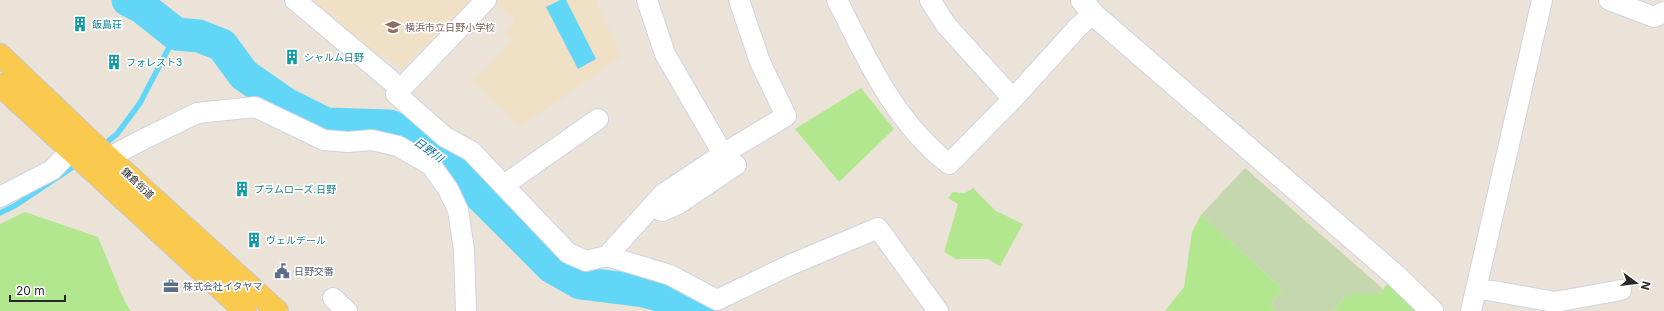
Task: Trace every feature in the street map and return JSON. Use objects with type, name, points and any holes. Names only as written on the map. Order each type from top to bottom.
[{"type":"main road","name":"鎌倉街道","points":[[0,55],[89,150],[245,311]]},
{"type":"main road","name":"鎌倉街道","points":[[0,85],[89,150],[277,311]]},
{"type":"street","points":[[296,0],[402,89]]},
{"type":"street","points":[[486,0],[396,94],[445,137],[471,151],[568,253],[586,261],[607,256],[670,275],[716,300],[790,265],[878,228],[938,311]]},
{"type":"street","points":[[647,0],[665,54],[730,160]]},
{"type":"street","points":[[607,256],[663,194],[730,160],[786,116],[760,62],[739,0]]},
{"type":"street","points":[[837,0],[869,64],[900,115],[937,154],[949,164],[1013,99],[1078,27],[1087,7],[1395,274],[1432,311]]},
{"type":"street","points":[[930,0],[946,26],[1013,99]]},
{"type":"street","points":[[1471,311],[1542,0]]},
{"type":"street","points":[[1609,0],[1658,19]]},
{"type":"street","points":[[0,197],[89,150],[140,141],[197,113],[256,107],[324,140],[348,142],[372,140],[398,146],[431,165],[448,189],[458,210],[464,250],[466,311]]},
{"type":"street","points":[[504,185],[598,119]]},
{"type":"street","points":[[431,165],[445,137]]},
{"type":"street","points":[[1476,288],[1555,302],[1621,290]]},
{"type":"shaded area","name":"横浜市立日野小学校","points":[[309,0],[472,0],[401,69],[384,54],[381,58]]},
{"type":"shaded area","points":[[498,0],[595,0],[622,56],[521,127],[473,81],[512,41],[507,33],[515,20],[495,3]]},
{"type":"green space","points":[[861,88],[894,129],[839,182],[795,129]]},
{"type":"green space","points":[[1245,168],[1383,289],[1379,294],[1347,294],[1334,311],[1276,311],[1270,304],[1283,289],[1201,215]]},
{"type":"green space","points":[[973,188],[996,211],[1023,224],[1000,266],[988,259],[956,259],[944,252],[958,204],[948,198],[953,192],[965,193]]},
{"type":"green space","points":[[25,212],[98,237],[125,302],[131,311],[0,311],[0,224]]},
{"type":"green space","points":[[1201,215],[1283,289],[1270,304],[1276,311],[1165,311],[1184,287],[1192,232]]},
{"type":"green space","points":[[1388,283],[1419,311],[1334,311],[1347,294],[1379,294]]},
{"type":"water","points":[[560,0],[566,0],[596,59],[578,69],[546,7]]},
{"type":"waterway","name":"日野川","points":[[128,0],[142,7],[176,34],[199,36],[222,45],[244,75],[286,104],[326,124],[390,126],[424,143],[452,167],[552,267],[580,283],[644,291],[674,299],[699,311]]},
{"type":"waterway","points":[[102,146],[117,134],[140,103],[176,34]]},
{"type":"waterway","points":[[0,213],[16,205],[79,163]]},
{"type":"place","name":"飯島荘","points":[[80,24]]},
{"type":"place","name":"横浜市立日野小学校","points":[[393,27]]},
{"type":"place","name":"シャルム日野","points":[[292,57]]},
{"type":"place","name":"フォレスト3","points":[[114,62]]},
{"type":"place","name":"プラムローズ.日野","points":[[242,189]]},
{"type":"place","name":"ヴェルデール","points":[[254,240]]},
{"type":"place","name":"日野交番","points":[[282,271]]},
{"type":"place","name":"株式会社イタヤマ","points":[[171,286]]}]
